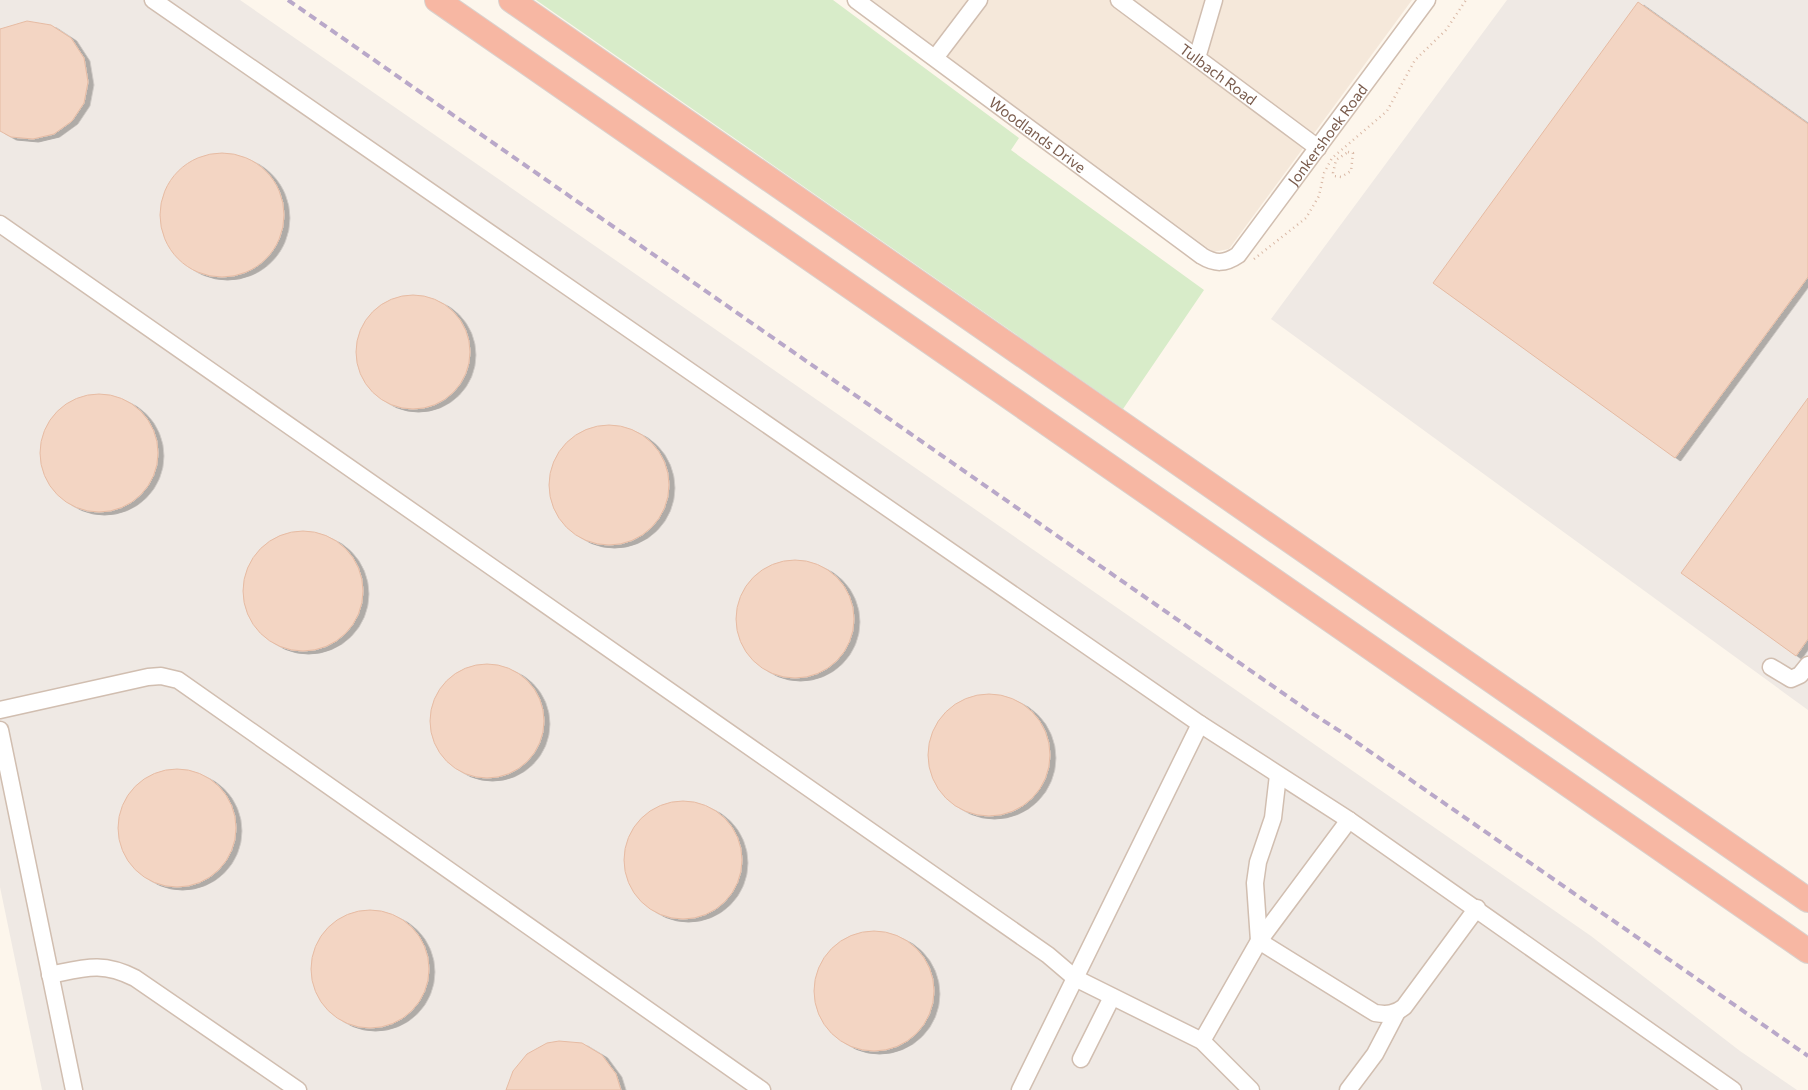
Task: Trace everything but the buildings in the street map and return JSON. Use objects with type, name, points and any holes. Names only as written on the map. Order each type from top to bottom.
[{"type":"highway","points":[[437,0],[1808,952]]},
{"type":"highway","points":[[511,0],[1808,900]]},
{"type":"street","points":[[153,0],[1200,724],[1349,820],[1477,908],[1733,1090]]},
{"type":"street","name":"Woodlands Drive","points":[[856,0],[1202,256],[1211,262],[1223,262]]},
{"type":"street","points":[[935,58],[979,0]]},
{"type":"street","name":"Tulbach Road","points":[[1119,0],[1318,148]]},
{"type":"street","points":[[1197,58],[1214,0]]},
{"type":"street","name":"Jonkershoek Road","points":[[1223,262],[1238,255],[1427,0]]},
{"type":"street","points":[[0,224],[1048,955],[1076,978],[1202,1041],[1251,1090]]},
{"type":"street","points":[[1771,667],[1791,679],[1800,675],[1808,665]]},
{"type":"street","points":[[0,710],[148,677],[161,676],[178,680],[762,1090]]},
{"type":"street","points":[[1020,1090],[1200,724]]},
{"type":"street","points":[[0,730],[74,1090]]},
{"type":"street","points":[[1259,942],[1255,883],[1258,862],[1273,818],[1278,775]]},
{"type":"street","points":[[1202,1041],[1259,942],[1349,820]]},
{"type":"street","points":[[1259,942],[1376,1013],[1386,1014],[1397,1012],[1404,1008],[1477,908]]},
{"type":"street","points":[[50,975],[83,968],[107,967],[118,969],[298,1090]]},
{"type":"street","points":[[1081,1059],[1112,996]]},
{"type":"street","points":[[1348,1090],[1374,1054],[1397,1012]]},
{"type":"path","points":[[1249,262],[1260,257],[1306,218],[1319,196],[1324,173],[1332,158],[1387,111],[1415,60],[1446,30],[1466,0]]},
{"type":"path","points":[[1348,152],[1354,153],[1355,157],[1351,171],[1341,177],[1334,176],[1333,173],[1336,160],[1348,152]]},
{"type":"shaded area","points":[[0,0],[240,0],[1591,936],[1740,1051],[1797,1090],[42,1090],[0,887]]},
{"type":"shaded area","points":[[872,0],[1412,0],[1229,249],[1213,252]]},
{"type":"shaded area","points":[[1507,0],[1808,0],[1808,710],[1271,319]]},
{"type":"green space","points":[[536,0],[833,0],[1019,138],[1011,150],[1204,290],[1123,409]]},
{"type":"railway","points":[[288,0],[1310,712],[1349,737],[1808,1056]]}]
